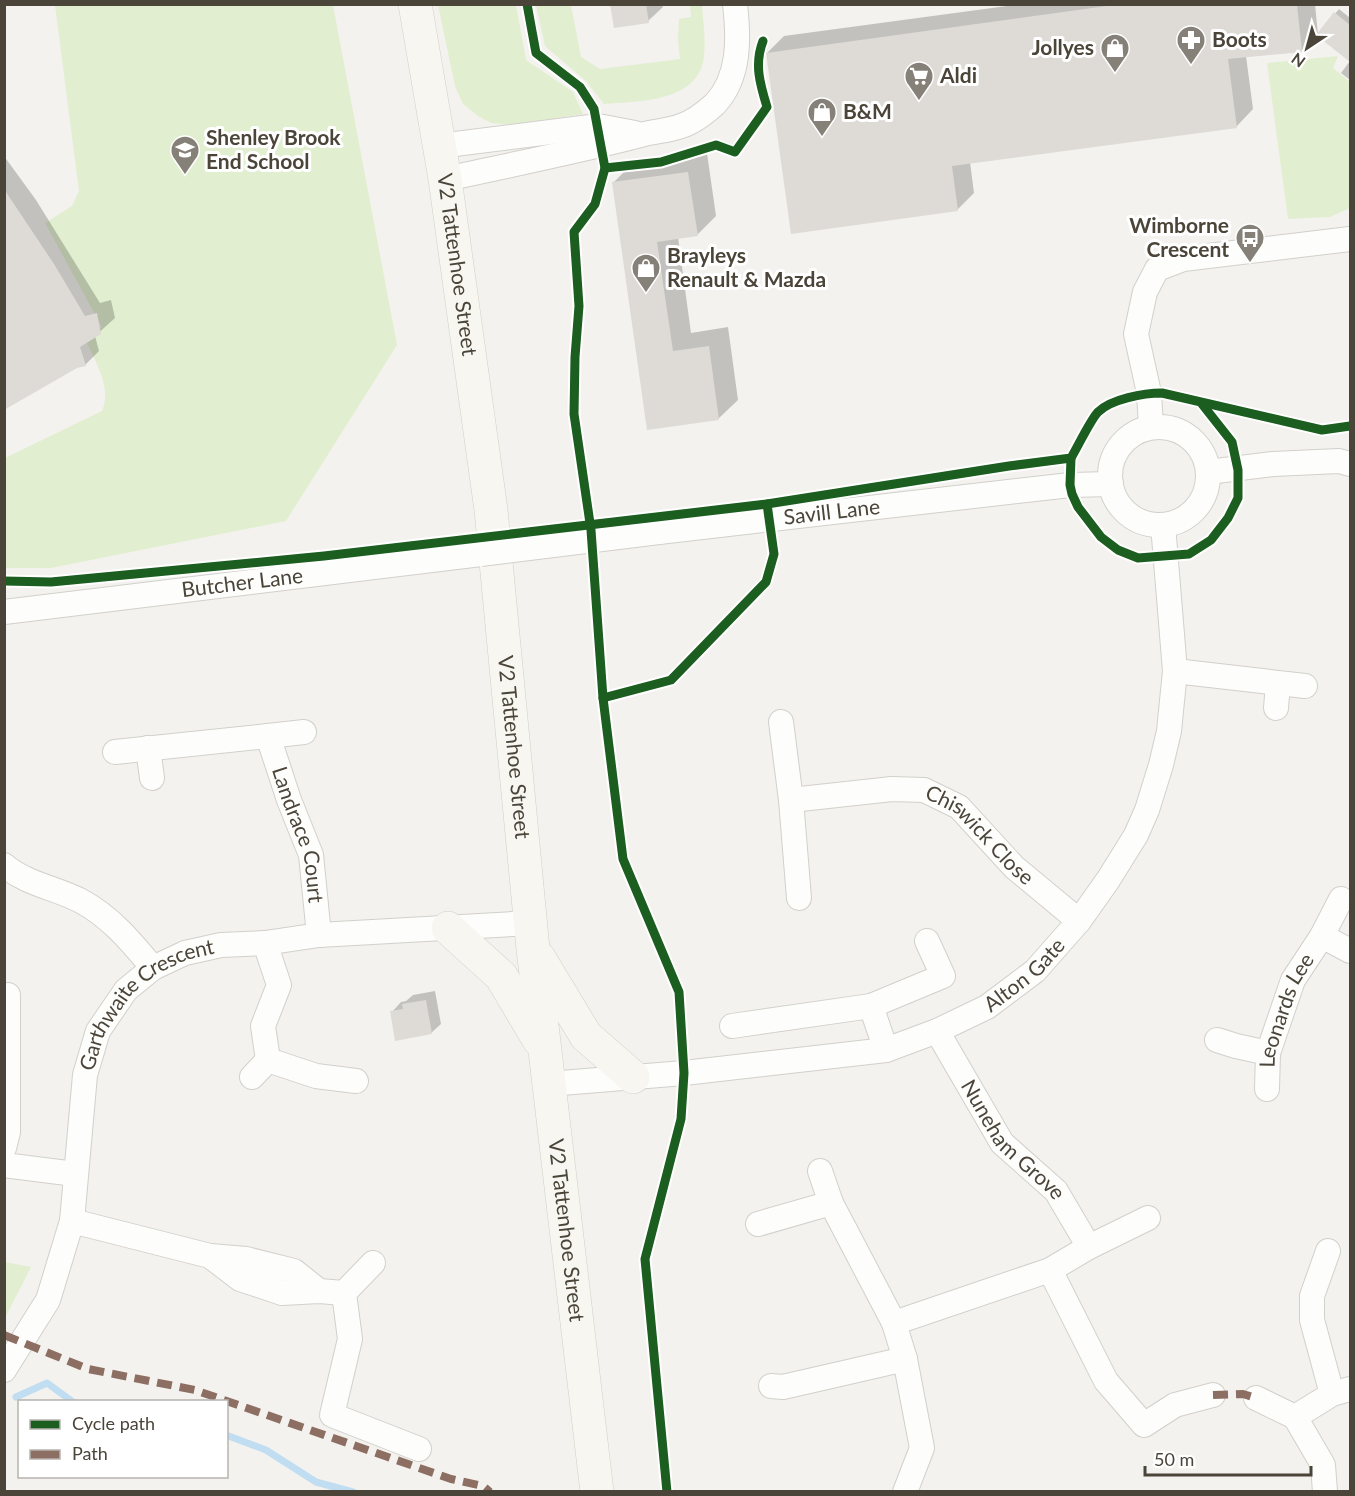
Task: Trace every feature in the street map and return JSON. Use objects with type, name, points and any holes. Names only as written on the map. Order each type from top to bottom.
[{"type":"street","name":"V2 Tattenhoe Street","points":[[415,4],[445,179],[491,510],[532,936],[597,1491]]},
{"type":"street","points":[[445,179],[602,146],[681,126],[700,117],[716,103],[729,84],[737,57],[735,4]]},
{"type":"street","points":[[439,146],[598,126],[644,134]]},
{"type":"street","points":[[1151,428],[1149,393],[1136,334],[1145,292],[1157,269],[1183,259],[1350,239]]},
{"type":"street","points":[[1151,428],[1175,430],[1195,443],[1204,456],[1208,472],[1201,502],[1191,513],[1178,521],[1162,525],[1148,524],[1124,510],[1115,498],[1111,484],[1110,471],[1119,447],[1139,431],[1151,428]]},
{"type":"street","points":[[1208,472],[1273,464],[1339,461],[1350,464]]},
{"type":"street","name":"Savill Lane","points":[[481,554],[1070,485],[1111,484]]},
{"type":"street","name":"Alton Gate","points":[[549,1084],[790,1062],[886,1050],[937,1031],[987,1007],[1035,971],[1079,921],[1114,871],[1136,835],[1147,810],[1169,731],[1175,672],[1162,525]]},
{"type":"street","name":"Butcher Lane","points":[[4,612],[481,554]]},
{"type":"street","points":[[1175,672],[1305,686]]},
{"type":"street","points":[[1276,708],[1278,684]]},
{"type":"street","points":[[781,722],[791,800],[799,897]]},
{"type":"street","name":"Landrace Court","points":[[115,752],[304,732]]},
{"type":"street","name":"Landrace Court","points":[[268,736],[289,800],[311,855],[319,935]]},
{"type":"street","points":[[148,748],[152,778]]},
{"type":"street","name":"Chiswick Close","points":[[791,800],[892,789],[924,790],[958,807],[1014,867],[1079,921]]},
{"type":"street","points":[[4,865],[14,873],[81,902],[118,927],[153,968]]},
{"type":"street","name":"Leonards Lee","points":[[1267,1089],[1268,1053],[1293,980],[1322,936],[1341,899]]},
{"type":"street","points":[[448,928],[501,976],[545,1050]]},
{"type":"street","name":"Garthwaite Crescent","points":[[4,1370],[48,1300],[72,1221],[85,1075],[98,1030],[126,990],[153,968],[185,953],[222,945],[265,943],[319,935],[448,928],[532,936]]},
{"type":"street","points":[[532,936],[586,1036],[633,1077]]},
{"type":"street","name":"Leonards Lee","points":[[1322,936],[1350,951]]},
{"type":"street","points":[[732,1026],[871,1006],[943,976],[927,941]]},
{"type":"street","points":[[265,943],[279,985],[263,1026],[260,1069],[356,1081]]},
{"type":"street","points":[[4,1148],[8,1132],[8,995]]},
{"type":"street","points":[[871,1006],[886,1050]]},
{"type":"street","name":"Nuneham Grove","points":[[937,1031],[1002,1143],[1056,1191],[1089,1247]]},
{"type":"street","points":[[1217,1040],[1268,1053]]},
{"type":"street","points":[[4,1165],[75,1174]]},
{"type":"street","points":[[820,1171],[831,1203],[894,1323],[905,1359],[922,1448],[905,1491]]},
{"type":"street","points":[[758,1224],[831,1203]]},
{"type":"street","points":[[894,1323],[1050,1270],[1089,1247],[1148,1218]]},
{"type":"street","points":[[72,1221],[210,1256],[240,1279],[282,1293],[319,1291],[344,1293]]},
{"type":"street","points":[[1295,1417],[1341,1392],[1312,1320],[1312,1296],[1328,1251]]},
{"type":"street","points":[[344,1293],[373,1263]]},
{"type":"street","points":[[1050,1270],[1106,1381],[1144,1425],[1175,1405],[1213,1395]]},
{"type":"street","points":[[344,1293],[350,1339],[332,1414],[419,1449]]},
{"type":"street","points":[[771,1386],[783,1387],[905,1359]]},
{"type":"street","points":[[1256,1398],[1295,1417],[1323,1465],[1325,1491]]},
{"type":"green space","name":"Shenley Brook End School","points":[[55,5],[333,5],[397,345],[286,521],[51,568],[5,568],[5,458],[102,411],[105,402],[102,376],[86,341],[102,327],[45,223],[72,206],[79,191]]},
{"type":"green space","points":[[438,5],[516,5],[526,60],[573,92],[583,114],[512,125],[491,123],[478,116],[463,104],[455,86]]},
{"type":"green space","points":[[536,5],[571,5],[581,57],[600,69],[680,59],[679,19],[691,17],[690,5],[702,5],[705,50],[700,71],[691,83],[665,97],[604,104],[586,81],[545,46]]},
{"type":"green space","points":[[1338,56],[1333,68],[1350,82],[1350,208],[1330,217],[1288,219],[1267,63]]},
{"type":"green space","points":[[4,1262],[31,1267],[5,1318]]},
{"type":"building","points":[[610,4],[646,4],[649,23],[614,28]]},
{"type":"building","points":[[1121,4],[1297,4],[1302,52],[1228,59],[1237,128],[952,166],[958,211],[791,234],[766,53]]},
{"type":"building","points":[[1334,12],[1350,25],[1350,62],[1316,35]]},
{"type":"building","name":"Brayleys Renault & Mazda","points":[[688,172],[698,236],[657,242],[673,351],[709,346],[719,420],[647,430],[612,182]]},
{"type":"building","points":[[4,189],[54,264],[85,316],[97,313],[101,334],[80,347],[86,366],[77,368],[4,410]]},
{"type":"building","points":[[426,1000],[432,1034],[395,1041],[390,1011],[403,1009],[402,1004]]},
{"type":"waterway","points":[[16,1397],[47,1383],[70,1400]]},
{"type":"waterway","points":[[228,1436],[266,1450],[316,1482],[353,1492]]},
{"type":"marked path","points":[[4,1335],[88,1369],[195,1390],[224,1400]]},
{"type":"marked path","points":[[1213,1395],[1243,1394],[1256,1398]]},
{"type":"marked path","points":[[228,1401],[451,1479],[483,1486],[490,1492]]},
{"type":"cycle path","points":[[527,4],[536,53],[580,87],[594,109],[605,168],[595,204],[574,232],[579,306],[574,414],[591,530],[603,698],[623,859],[679,992],[684,1073],[681,1119],[645,1259],[667,1492]]},
{"type":"cycle path","points":[[605,168],[661,162],[716,145],[735,152],[767,107],[758,66],[763,41]]},
{"type":"cycle path","points":[[4,581],[51,582],[324,556],[767,504],[1071,458],[1098,412],[1119,400],[1146,394],[1162,393],[1322,430],[1350,426]]},
{"type":"cycle path","points":[[1071,458],[1072,494],[1078,507],[1101,537],[1118,550],[1138,558],[1189,554],[1211,540],[1228,518],[1238,498],[1238,470],[1232,442],[1202,404]]},
{"type":"cycle path","points":[[603,698],[671,680],[766,582],[774,554],[767,504]]},
{"type":"place","name":"Boots","points":[[1191,66]]},
{"type":"place","name":"Jollyes","points":[[1115,74]]},
{"type":"place","name":"Aldi","points":[[919,102]]},
{"type":"place","name":"B&M","points":[[822,138]]},
{"type":"place","name":"Shenley Brook End School","points":[[185,176]]},
{"type":"place","name":"Wimborne Crescent","points":[[1250,264]]},
{"type":"place","name":"Brayleys Renault & Mazda","points":[[646,294]]}]
